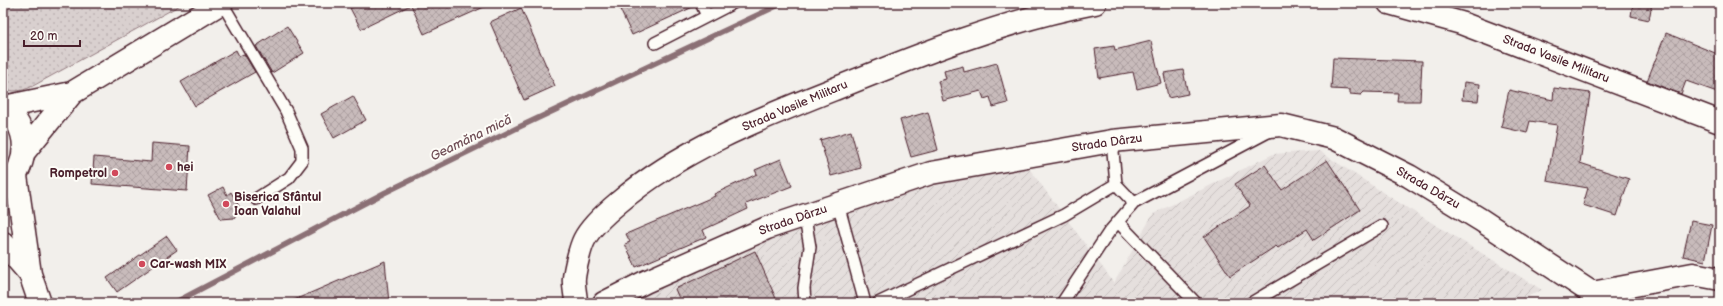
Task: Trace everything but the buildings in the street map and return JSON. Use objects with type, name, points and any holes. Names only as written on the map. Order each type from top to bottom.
[{"type":"street","points":[[4,107],[72,93],[222,3]]},
{"type":"street","name":"Strada Vasile Militaru","points":[[576,303],[574,278],[583,241],[604,215],[630,193],[679,160],[734,131],[899,63],[1016,22],[1064,9],[1095,3]]},
{"type":"street","name":"Strada Vasile Militaru","points":[[1389,3],[1461,23],[1720,122]]},
{"type":"street","points":[[24,152],[72,93]]},
{"type":"street","points":[[4,107],[16,120],[23,135],[24,152],[22,165],[10,183],[30,274],[40,303]]},
{"type":"street","name":"Strada Dârzu","points":[[604,303],[645,282],[753,234],[803,215],[931,173],[1112,141],[1281,125],[1334,138],[1409,176],[1481,220],[1596,298],[1693,274],[1720,279]]},
{"type":"street","points":[[3,243],[30,274]]},
{"type":"lane","points":[[222,3],[286,111],[302,148],[302,161],[289,178],[256,199]]},
{"type":"lane","points":[[701,3],[707,16]]},
{"type":"lane","points":[[655,43],[733,3]]},
{"type":"lane","points":[[1062,303],[1109,232],[1134,203],[1281,125]]},
{"type":"lane","points":[[1112,141],[1116,184],[1134,203]]},
{"type":"lane","points":[[878,303],[1064,215],[1116,184]]},
{"type":"lane","points":[[836,205],[841,215],[865,303]]},
{"type":"lane","points":[[803,215],[810,247],[804,288],[805,303]]},
{"type":"lane","points":[[1118,222],[1196,303]]},
{"type":"lane","points":[[1251,303],[1382,226]]},
{"type":"shaded area","points":[[3,3],[184,3],[32,86],[23,90],[14,91],[3,89]]},
{"type":"shaded area","points":[[1319,151],[1393,199],[1542,290],[1511,303],[626,303],[750,245],[806,224],[841,215],[929,187],[1028,167],[1114,283],[1153,214],[1273,154]]},
{"type":"waterway","name":"Geamăna mică","points":[[174,303],[384,193],[517,128],[783,3]]},
{"type":"place","name":"hei","points":[[169,167]]},
{"type":"place","name":"Rompetrol","points":[[115,173]]},
{"type":"place","name":"Biserica Sfântul Ioan Valahul","points":[[226,204]]},
{"type":"place","name":"Car-wash MIX","points":[[142,264]]}]
